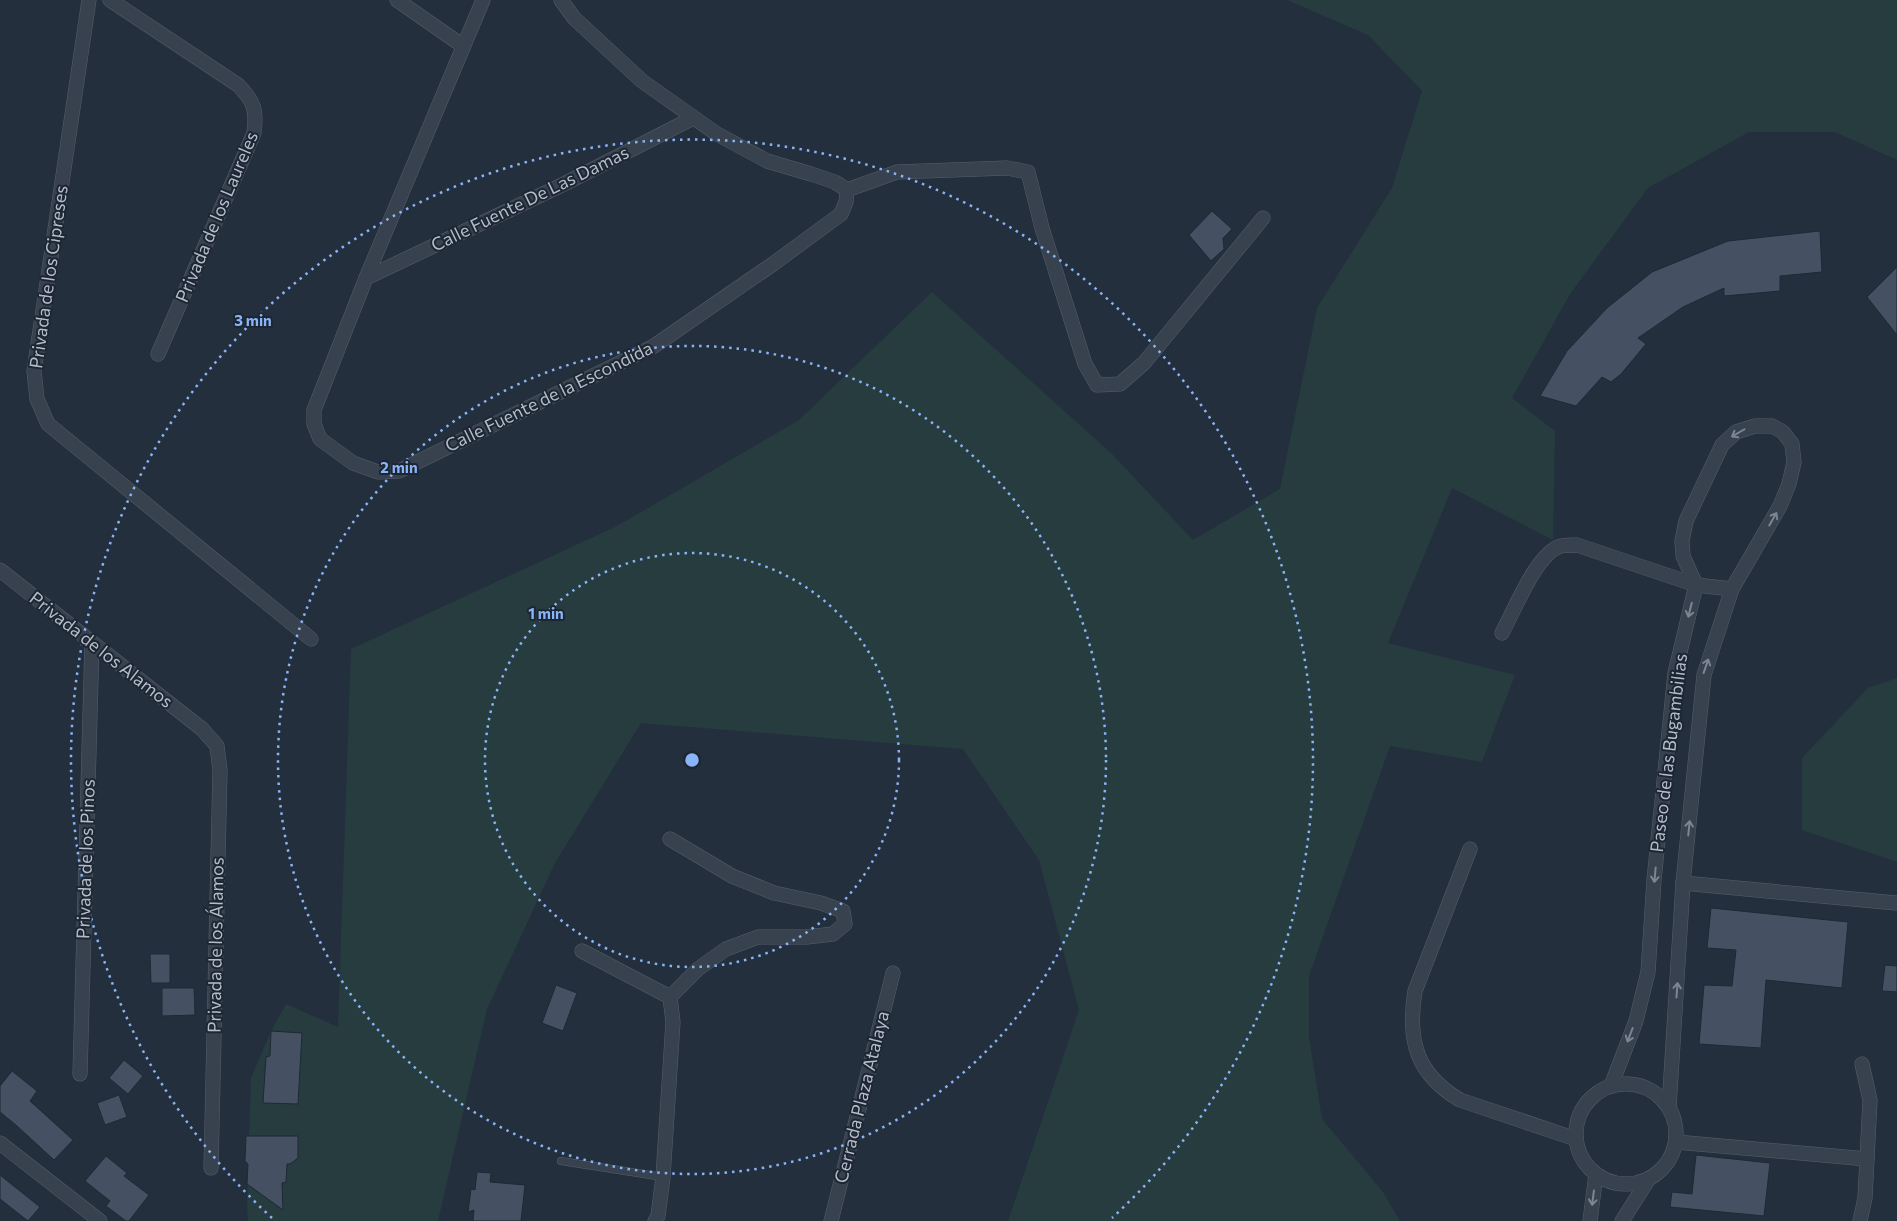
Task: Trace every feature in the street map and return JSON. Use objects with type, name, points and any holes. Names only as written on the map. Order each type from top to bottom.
[{"type":"street","name":"Privada de los Cipreses","points":[[89,0],[34,371],[37,399],[48,424],[311,639]]},
{"type":"street","name":"Privada de los Laureles","points":[[110,0],[238,84],[250,97],[256,115],[254,133],[158,354]]},
{"type":"street","points":[[397,0],[463,46]]},
{"type":"street","name":"Calle Fuente de la Escondida","points":[[483,0],[366,278],[314,410],[314,424],[320,439],[353,463],[378,472],[400,471],[654,346],[773,264],[841,214],[846,202],[847,190]]},
{"type":"street","points":[[561,0],[574,18],[642,81],[717,134],[767,161],[834,182],[847,190],[897,172],[1007,168],[1028,172],[1042,228],[1084,364],[1097,386],[1120,384],[1144,362],[1263,218]]},
{"type":"street","name":"Calle Fuente De Las Damas","points":[[366,278],[564,184],[693,118]]},
{"type":"street","name":"Paseo de las Bugambilias","points":[[1611,1086],[1636,1021],[1648,972],[1654,880],[1675,673],[1696,585],[1683,556],[1682,541],[1686,521],[1722,445],[1736,432],[1755,426],[1772,426],[1783,432],[1792,444],[1794,462],[1789,484],[1780,506],[1732,589],[1704,675],[1683,884],[1669,1108]]},
{"type":"street","points":[[1502,634],[1538,563],[1550,552],[1561,546],[1577,545],[1696,585],[1732,589]]},
{"type":"street","name":"Privada de los Alamos","points":[[0,570],[202,729]]},
{"type":"street","name":"Privada de los Pinos","points":[[80,1074],[92,644]]},
{"type":"street","name":"Privada de los Álamos","points":[[202,729],[217,746],[220,770],[211,1168]]},
{"type":"street","points":[[670,839],[732,876],[774,893],[822,903],[843,911],[845,924],[833,934],[806,937],[758,937],[726,949],[698,969],[670,997]]},
{"type":"street","points":[[1470,849],[1415,991],[1412,1010],[1417,1055],[1428,1076],[1443,1090],[1460,1100],[1576,1140]]},
{"type":"street","points":[[1683,884],[1896,903]]},
{"type":"street","points":[[582,951],[670,997]]},
{"type":"street","name":"Cerrada Plaza Atalaya","points":[[831,1221],[893,973]]},
{"type":"street","points":[[655,1221],[658,1216],[663,1177],[673,1022],[670,997]]},
{"type":"street","points":[[1860,1221],[1865,1198],[1870,1100],[1862,1064]]},
{"type":"street","points":[[1622,1221],[1648,1180],[1661,1170],[1671,1158],[1676,1142],[1674,1119],[1669,1108],[1658,1096],[1644,1087],[1627,1084],[1611,1086],[1596,1094],[1584,1107],[1578,1122],[1576,1140],[1580,1153],[1586,1164],[1596,1174],[1608,1181],[1621,1184],[1648,1180]]},
{"type":"street","points":[[1676,1142],[1867,1159]]},
{"type":"street","points":[[0,1143],[100,1221]]},
{"type":"street","points":[[1590,1221],[1596,1174]]},
{"type":"lane","points":[[561,1161],[663,1177]]},
{"type":"green space","points":[[1287,0],[1897,0],[1897,160],[1835,132],[1749,132],[1648,188],[1570,294],[1512,398],[1555,431],[1553,540],[1452,488],[1388,643],[1515,675],[1482,762],[1390,746],[1309,976],[1309,1037],[1322,1119],[1383,1192],[1400,1221],[1008,1221],[1079,1010],[1039,860],[963,749],[641,723],[555,863],[487,1009],[438,1221],[248,1221],[251,1078],[271,1031],[286,1004],[338,1027],[351,649],[617,526],[799,420],[932,292],[1112,454],[1193,540],[1280,489],[1317,308],[1392,188],[1422,91],[1368,35]]},
{"type":"green space","points":[[1897,678],[1897,862],[1802,830],[1802,758],[1868,688]]},
{"type":"building","points":[[1212,211],[1232,229],[1223,238],[1224,249],[1211,261],[1189,235]]},
{"type":"building","points":[[1820,231],[1822,272],[1780,276],[1780,291],[1724,296],[1724,288],[1683,307],[1638,338],[1646,344],[1621,374],[1611,382],[1602,377],[1576,406],[1540,396],[1567,351],[1607,308],[1652,272],[1728,241]]},
{"type":"building","points":[[1897,267],[1897,335],[1867,297]]},
{"type":"building","points":[[1711,908],[1848,922],[1842,988],[1766,980],[1761,1048],[1699,1044],[1704,985],[1732,986],[1736,950],[1707,948]]},
{"type":"building","points":[[150,954],[170,954],[170,983],[151,983]]},
{"type":"building","points":[[1885,965],[1897,966],[1897,992],[1882,991]]},
{"type":"building","points":[[556,985],[577,993],[563,1031],[542,1023]]},
{"type":"building","points":[[162,988],[194,988],[195,1015],[162,1016]]},
{"type":"building","points":[[271,1031],[302,1033],[298,1104],[263,1103],[266,1057],[270,1056]]},
{"type":"building","points":[[124,1060],[143,1076],[128,1094],[109,1078]]},
{"type":"building","points":[[12,1071],[37,1091],[30,1101],[73,1140],[54,1160],[0,1112],[0,1086]]},
{"type":"building","points":[[119,1095],[127,1117],[105,1125],[97,1103]]},
{"type":"building","points":[[246,1136],[298,1136],[298,1158],[287,1164],[286,1182],[282,1183],[283,1210],[247,1184],[248,1164],[245,1161]]},
{"type":"building","points":[[1696,1155],[1770,1163],[1764,1216],[1670,1207],[1672,1192],[1692,1194]]},
{"type":"building","points":[[106,1156],[127,1173],[124,1176],[149,1195],[129,1221],[126,1221],[106,1206],[110,1201],[85,1181]]},
{"type":"building","points":[[477,1172],[491,1173],[490,1182],[525,1185],[521,1221],[473,1221],[474,1210],[468,1212],[471,1189],[475,1190]]},
{"type":"building","points":[[0,1175],[40,1207],[28,1221],[0,1199]]}]
